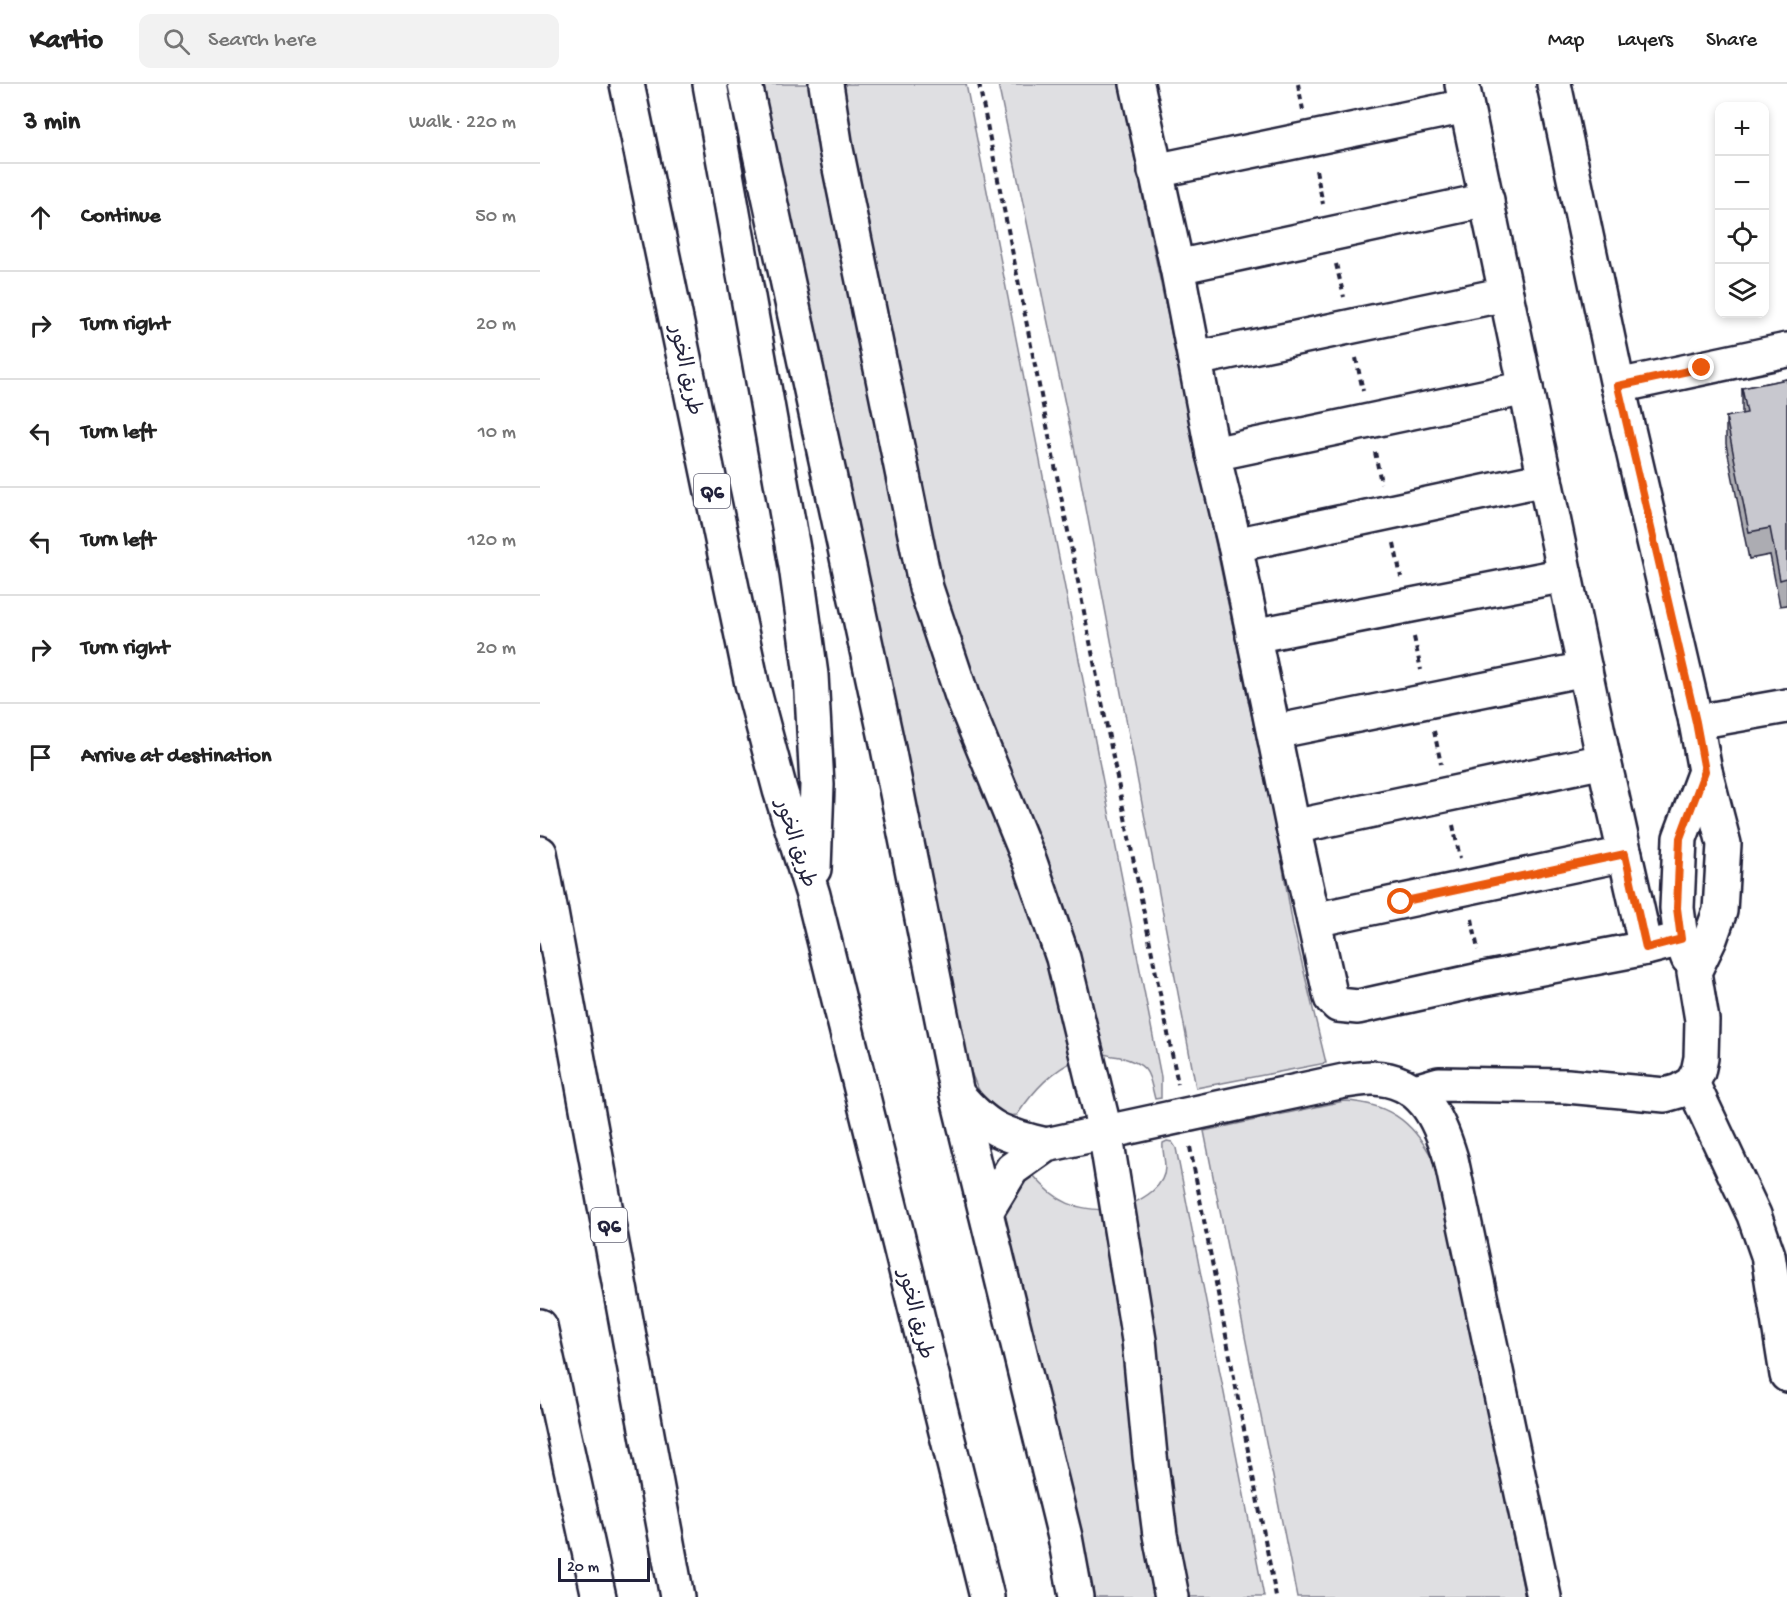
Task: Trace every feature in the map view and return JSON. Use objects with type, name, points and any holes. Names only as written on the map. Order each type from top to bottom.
[{"type":"main road","name":"طريق الخور","points":[[627,84],[752,684],[780,790],[813,895],[987,1597]]},
{"type":"main road","points":[[710,84],[796,566],[811,675],[817,785],[813,895]]},
{"type":"main road","points":[[745,84],[887,743],[957,1094],[1065,1537],[1076,1597]]},
{"type":"main road","points":[[826,84],[838,160],[926,588],[962,696],[1030,862],[1063,958],[1105,1131],[1139,1340],[1160,1535],[1172,1597]]},
{"type":"main road","points":[[1137,84],[1177,267],[1213,454],[1235,545],[1331,998],[1338,1005],[1358,1006],[1681,939]]},
{"type":"main road","points":[[1554,84],[1618,386],[1696,722],[1705,771],[1724,844],[1719,911],[1710,939],[1694,972]]},
{"type":"main road","points":[[1155,171],[1464,95],[1604,761],[1646,948]]},
{"type":"main road","points":[[1177,267],[1487,200]]},
{"type":"main road","points":[[1195,359],[1506,294]]},
{"type":"main road","points":[[1618,386],[1787,350]]},
{"type":"main road","points":[[1213,454],[1526,388]]},
{"type":"main road","points":[[1235,545],[1545,479]]},
{"type":"main road","points":[[1253,636],[1566,575]]},
{"type":"main road","points":[[1274,732],[1585,669]]},
{"type":"main road","points":[[1696,722],[1787,706]]},
{"type":"main road","points":[[1293,827],[1604,761]]},
{"type":"main road","points":[[1415,1091],[1439,1084],[1450,1084],[1567,1086],[1665,1095],[1679,1091],[1692,1083],[1698,1072],[1701,1058],[1702,1020],[1694,972],[1681,939],[1677,908],[1680,838],[1705,771]]},
{"type":"main road","name":"Q6","points":[[540,853],[677,1597]]},
{"type":"main road","points":[[1314,920],[1625,854]]},
{"type":"main road","points":[[986,1212],[1012,1169],[1046,1145],[1344,1081],[1363,1079],[1389,1081],[1415,1091],[1433,1113],[1442,1131],[1451,1159],[1544,1597]]},
{"type":"main road","points":[[1692,1083],[1754,1215],[1768,1255],[1787,1375]]},
{"type":"main road","points":[[957,1094],[977,1117],[994,1130],[1046,1145]]},
{"type":"main road","points":[[540,1326],[599,1597]]},
{"type":"path","points":[[979,84],[1184,1114],[1276,1597]]},
{"type":"shaded area","points":[[763,84],[819,84],[892,474],[1022,865],[1080,1058],[1061,1068],[1044,1082],[1017,1115],[1005,1115],[994,1109],[986,1100],[978,1089],[961,1040],[773,152]]},
{"type":"shaded area","points":[[836,84],[966,84],[1161,1077],[1161,1098],[1155,1099],[1149,1076],[1137,1063],[1102,1052],[936,584]]},
{"type":"shaded area","points":[[998,84],[1119,84],[1280,851],[1293,926],[1326,1063],[1196,1088],[1078,466]]},
{"type":"shaded area","points":[[1344,1101],[1376,1106],[1402,1120],[1421,1141],[1438,1169],[1525,1597],[1297,1597],[1204,1131]]},
{"type":"shaded area","points":[[1172,1142],[1176,1148],[1264,1597],[1180,1597],[1128,1206],[1158,1186],[1165,1167],[1163,1143]]},
{"type":"shaded area","points":[[1033,1175],[1051,1193],[1068,1203],[1088,1209],[1113,1210],[1161,1597],[1090,1597],[1001,1213],[1011,1190]]},
{"type":"building","points":[[1787,379],[1787,578],[1780,580],[1770,528],[1749,532],[1726,417],[1747,413],[1742,388]]},
{"type":"route","points":[[1401,902],[1625,854],[1646,948],[1681,939],[1677,908],[1680,838],[1705,771],[1696,722],[1618,386],[1702,368]]}]
